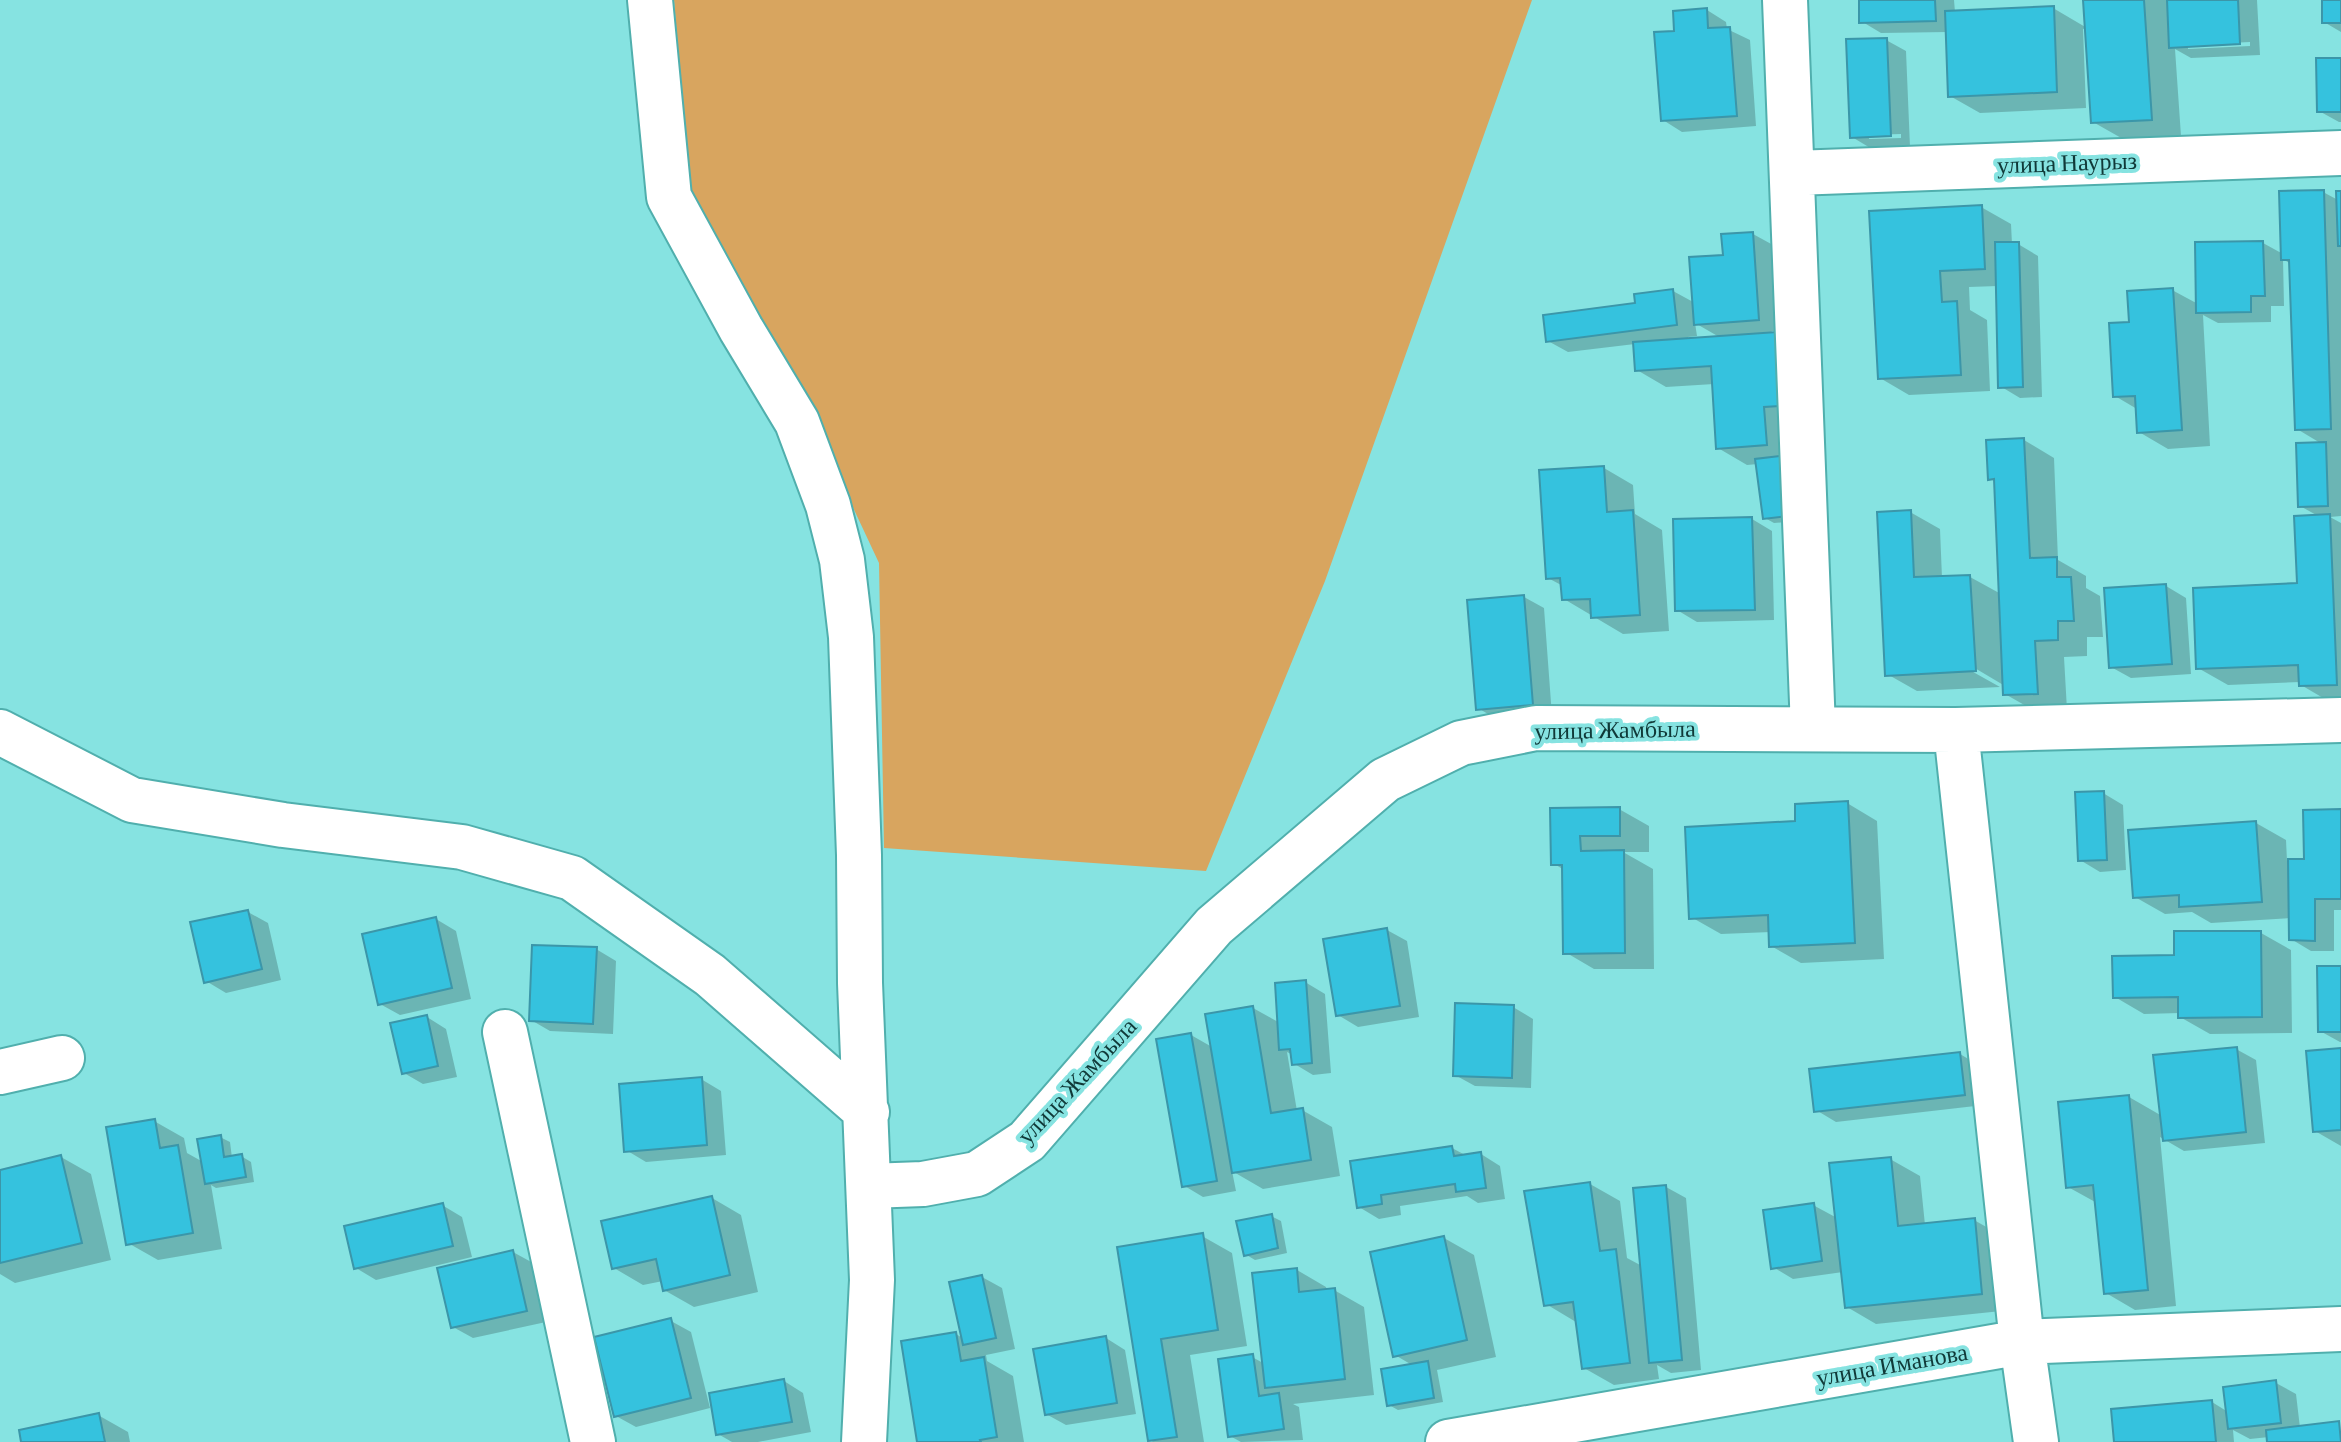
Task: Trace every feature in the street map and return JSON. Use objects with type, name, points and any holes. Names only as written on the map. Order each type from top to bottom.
[{"type":"street","points":[[650,0],[669,197],[741,329],[797,422],[828,505],[842,560],[851,637],[872,1280],[864,1442]]},
{"type":"street","points":[[1785,0],[1813,729]]},
{"type":"street","name":"улица Наурыз","points":[[1794,173],[2341,153]]},
{"type":"street","name":"улица Жамбыла","points":[[869,1186],[923,1184],[977,1174],[1027,1141],[1214,926],[1385,780],[1461,743],[1536,728],[1956,730],[2341,720]]},
{"type":"street","points":[[1956,730],[2022,1342],[2036,1442]]},
{"type":"street","points":[[0,732],[132,800],[283,825],[462,847],[572,878],[710,975],[867,1112]]},
{"type":"street","points":[[505,1032],[593,1442]]},
{"type":"street","points":[[0,1072],[62,1058]]},
{"type":"street","name":"улица Иманова","points":[[1448,1442],[2022,1342],[2341,1329]]},
{"type":"shaded area","points":[[674,0],[1532,0],[1325,581],[1206,871],[884,848],[879,563],[842,484],[691,203]]},
{"type":"building","points":[[1859,0],[1935,0],[1936,21],[1859,23]]},
{"type":"building","points":[[2083,0],[2144,0],[2152,120],[2091,123]]},
{"type":"building","points":[[2167,0],[2238,0],[2240,44],[2169,48]]},
{"type":"building","points":[[2322,0],[2341,0],[2341,23],[2322,23]]},
{"type":"building","points":[[2054,6],[2057,92],[1948,97],[1945,11]]},
{"type":"building","points":[[1707,8],[1708,28],[1730,27],[1737,116],[1661,121],[1654,32],[1674,31],[1673,11]]},
{"type":"building","points":[[1887,38],[1891,136],[1850,138],[1846,39]]},
{"type":"building","points":[[2316,58],[2341,58],[2341,112],[2317,112]]},
{"type":"building","points":[[2324,190],[2331,429],[2295,430],[2289,260],[2281,260],[2279,191]]},
{"type":"building","points":[[2336,191],[2341,191],[2341,246],[2338,246]]},
{"type":"building","points":[[1982,205],[1985,269],[1940,271],[1942,302],[1957,301],[1961,375],[1878,379],[1869,211]]},
{"type":"building","points":[[1753,232],[1759,320],[1694,325],[1689,257],[1723,255],[1721,234]]},
{"type":"building","points":[[2263,241],[2265,296],[2251,296],[2251,312],[2196,313],[2195,242]]},
{"type":"building","points":[[1995,242],[2019,242],[2023,387],[1998,388]]},
{"type":"building","points":[[2173,288],[2182,430],[2137,433],[2135,396],[2113,397],[2109,323],[2129,322],[2127,291]]},
{"type":"building","points":[[1673,289],[1677,325],[1546,342],[1543,315],[1635,303],[1634,294]]},
{"type":"building","points":[[1777,332],[1781,406],[1764,407],[1767,445],[1716,449],[1711,366],[1635,371],[1633,342]]},
{"type":"building","points":[[2024,438],[2030,558],[2057,557],[2057,577],[2071,577],[2074,621],[2058,621],[2058,640],[2035,641],[2038,694],[2003,695],[1994,479],[1988,480],[1986,440]]},
{"type":"building","points":[[2326,442],[2328,506],[2298,507],[2296,443]]},
{"type":"building","points":[[1781,456],[1788,516],[1763,519],[1755,459]]},
{"type":"building","points":[[1604,466],[1607,512],[1633,510],[1640,615],[1591,618],[1590,599],[1562,600],[1560,578],[1546,579],[1539,470]]},
{"type":"building","points":[[1911,510],[1914,577],[1970,575],[1976,671],[1885,676],[1877,512]]},
{"type":"building","points":[[2330,514],[2337,685],[2299,686],[2298,665],[2196,669],[2193,588],[2297,583],[2294,516]]},
{"type":"building","points":[[1752,517],[1755,610],[1675,611],[1673,519]]},
{"type":"building","points":[[2166,584],[2172,664],[2109,668],[2104,588]]},
{"type":"building","points":[[1524,595],[1533,705],[1476,710],[1467,600]]},
{"type":"building","points":[[2104,791],[2107,860],[2078,861],[2075,792]]},
{"type":"building","points":[[1848,801],[1855,943],[1769,947],[1768,915],[1689,919],[1685,827],[1795,821],[1795,804]]},
{"type":"building","points":[[1620,807],[1620,836],[1580,836],[1581,851],[1624,850],[1625,953],[1563,954],[1562,865],[1551,865],[1550,808]]},
{"type":"building","points":[[2341,809],[2341,899],[2315,899],[2315,941],[2289,940],[2288,859],[2304,859],[2303,810]]},
{"type":"building","points":[[2256,821],[2262,902],[2179,907],[2179,895],[2133,898],[2128,830]]},
{"type":"building","points":[[248,910],[262,969],[204,983],[190,922]]},
{"type":"building","points":[[436,917],[452,988],[378,1005],[362,934]]},
{"type":"building","points":[[1387,928],[1400,1006],[1336,1016],[1323,939]]},
{"type":"building","points":[[2174,931],[2261,931],[2262,1017],[2178,1018],[2178,997],[2113,998],[2112,956],[2174,955]]},
{"type":"building","points":[[532,945],[597,947],[593,1024],[529,1021]]},
{"type":"building","points":[[2317,966],[2341,966],[2341,1032],[2318,1032]]},
{"type":"building","points":[[1306,980],[1312,1063],[1292,1065],[1290,1049],[1279,1050],[1275,983]]},
{"type":"building","points":[[1455,1003],[1514,1005],[1512,1078],[1453,1076]]},
{"type":"building","points":[[1253,1006],[1271,1113],[1303,1108],[1311,1160],[1232,1173],[1205,1014]]},
{"type":"building","points":[[427,1015],[438,1066],[402,1074],[390,1023]]},
{"type":"building","points":[[1191,1033],[1217,1181],[1182,1187],[1156,1039]]},
{"type":"building","points":[[2237,1047],[2246,1132],[2163,1141],[2153,1055]]},
{"type":"building","points":[[2341,1048],[2341,1130],[2313,1132],[2306,1051]]},
{"type":"building","points":[[1960,1052],[1965,1095],[1814,1112],[1809,1069]]},
{"type":"building","points":[[702,1077],[707,1145],[624,1152],[619,1084]]},
{"type":"building","points":[[2129,1095],[2148,1290],[2104,1294],[2093,1185],[2066,1188],[2058,1102]]},
{"type":"building","points":[[155,1119],[160,1148],[178,1145],[193,1233],[126,1245],[106,1127]]},
{"type":"building","points":[[221,1135],[224,1157],[242,1154],[246,1177],[205,1184],[197,1139]]},
{"type":"building","points":[[1452,1146],[1454,1156],[1481,1152],[1486,1188],[1456,1192],[1455,1184],[1381,1195],[1382,1204],[1357,1208],[1350,1161]]},
{"type":"building","points":[[61,1155],[82,1243],[0,1263],[0,1170]]},
{"type":"building","points":[[1891,1157],[1898,1226],[1975,1218],[1982,1294],[1845,1308],[1829,1163]]},
{"type":"building","points":[[1590,1182],[1600,1251],[1616,1249],[1630,1363],[1582,1369],[1573,1302],[1544,1306],[1524,1191]]},
{"type":"building","points":[[1666,1185],[1682,1360],[1649,1363],[1633,1188]]},
{"type":"building","points":[[712,1196],[730,1275],[663,1291],[656,1259],[612,1269],[601,1221]]},
{"type":"building","points":[[443,1203],[453,1246],[354,1269],[344,1226]]},
{"type":"building","points":[[1814,1203],[1822,1261],[1771,1269],[1763,1210]]},
{"type":"building","points":[[1272,1214],[1278,1248],[1244,1256],[1236,1221]]},
{"type":"building","points":[[1203,1233],[1218,1330],[1161,1339],[1177,1437],[1148,1441],[1117,1247]]},
{"type":"building","points":[[1444,1236],[1467,1340],[1393,1357],[1370,1252]]},
{"type":"building","points":[[513,1250],[527,1311],[451,1328],[437,1268]]},
{"type":"building","points":[[1297,1268],[1299,1292],[1335,1288],[1345,1379],[1265,1388],[1252,1273]]},
{"type":"building","points":[[982,1275],[996,1338],[963,1345],[949,1282]]},
{"type":"building","points":[[671,1318],[691,1398],[614,1417],[594,1337]]},
{"type":"building","points":[[956,1332],[961,1361],[984,1357],[997,1437],[981,1442],[917,1442],[901,1341]]},
{"type":"building","points":[[1106,1336],[1117,1403],[1045,1415],[1033,1349]]},
{"type":"building","points":[[1253,1354],[1259,1396],[1279,1393],[1284,1429],[1228,1437],[1218,1359]]},
{"type":"building","points":[[1428,1361],[1434,1398],[1387,1406],[1381,1369]]},
{"type":"building","points":[[784,1379],[792,1422],[716,1435],[709,1393]]},
{"type":"building","points":[[2276,1380],[2281,1423],[2228,1429],[2223,1387]]},
{"type":"building","points":[[2212,1400],[2216,1442],[2114,1442],[2111,1409]]},
{"type":"building","points":[[99,1413],[105,1442],[21,1442],[19,1430]]},
{"type":"building","points":[[2339,1421],[2341,1442],[2267,1442],[2266,1430]]}]
